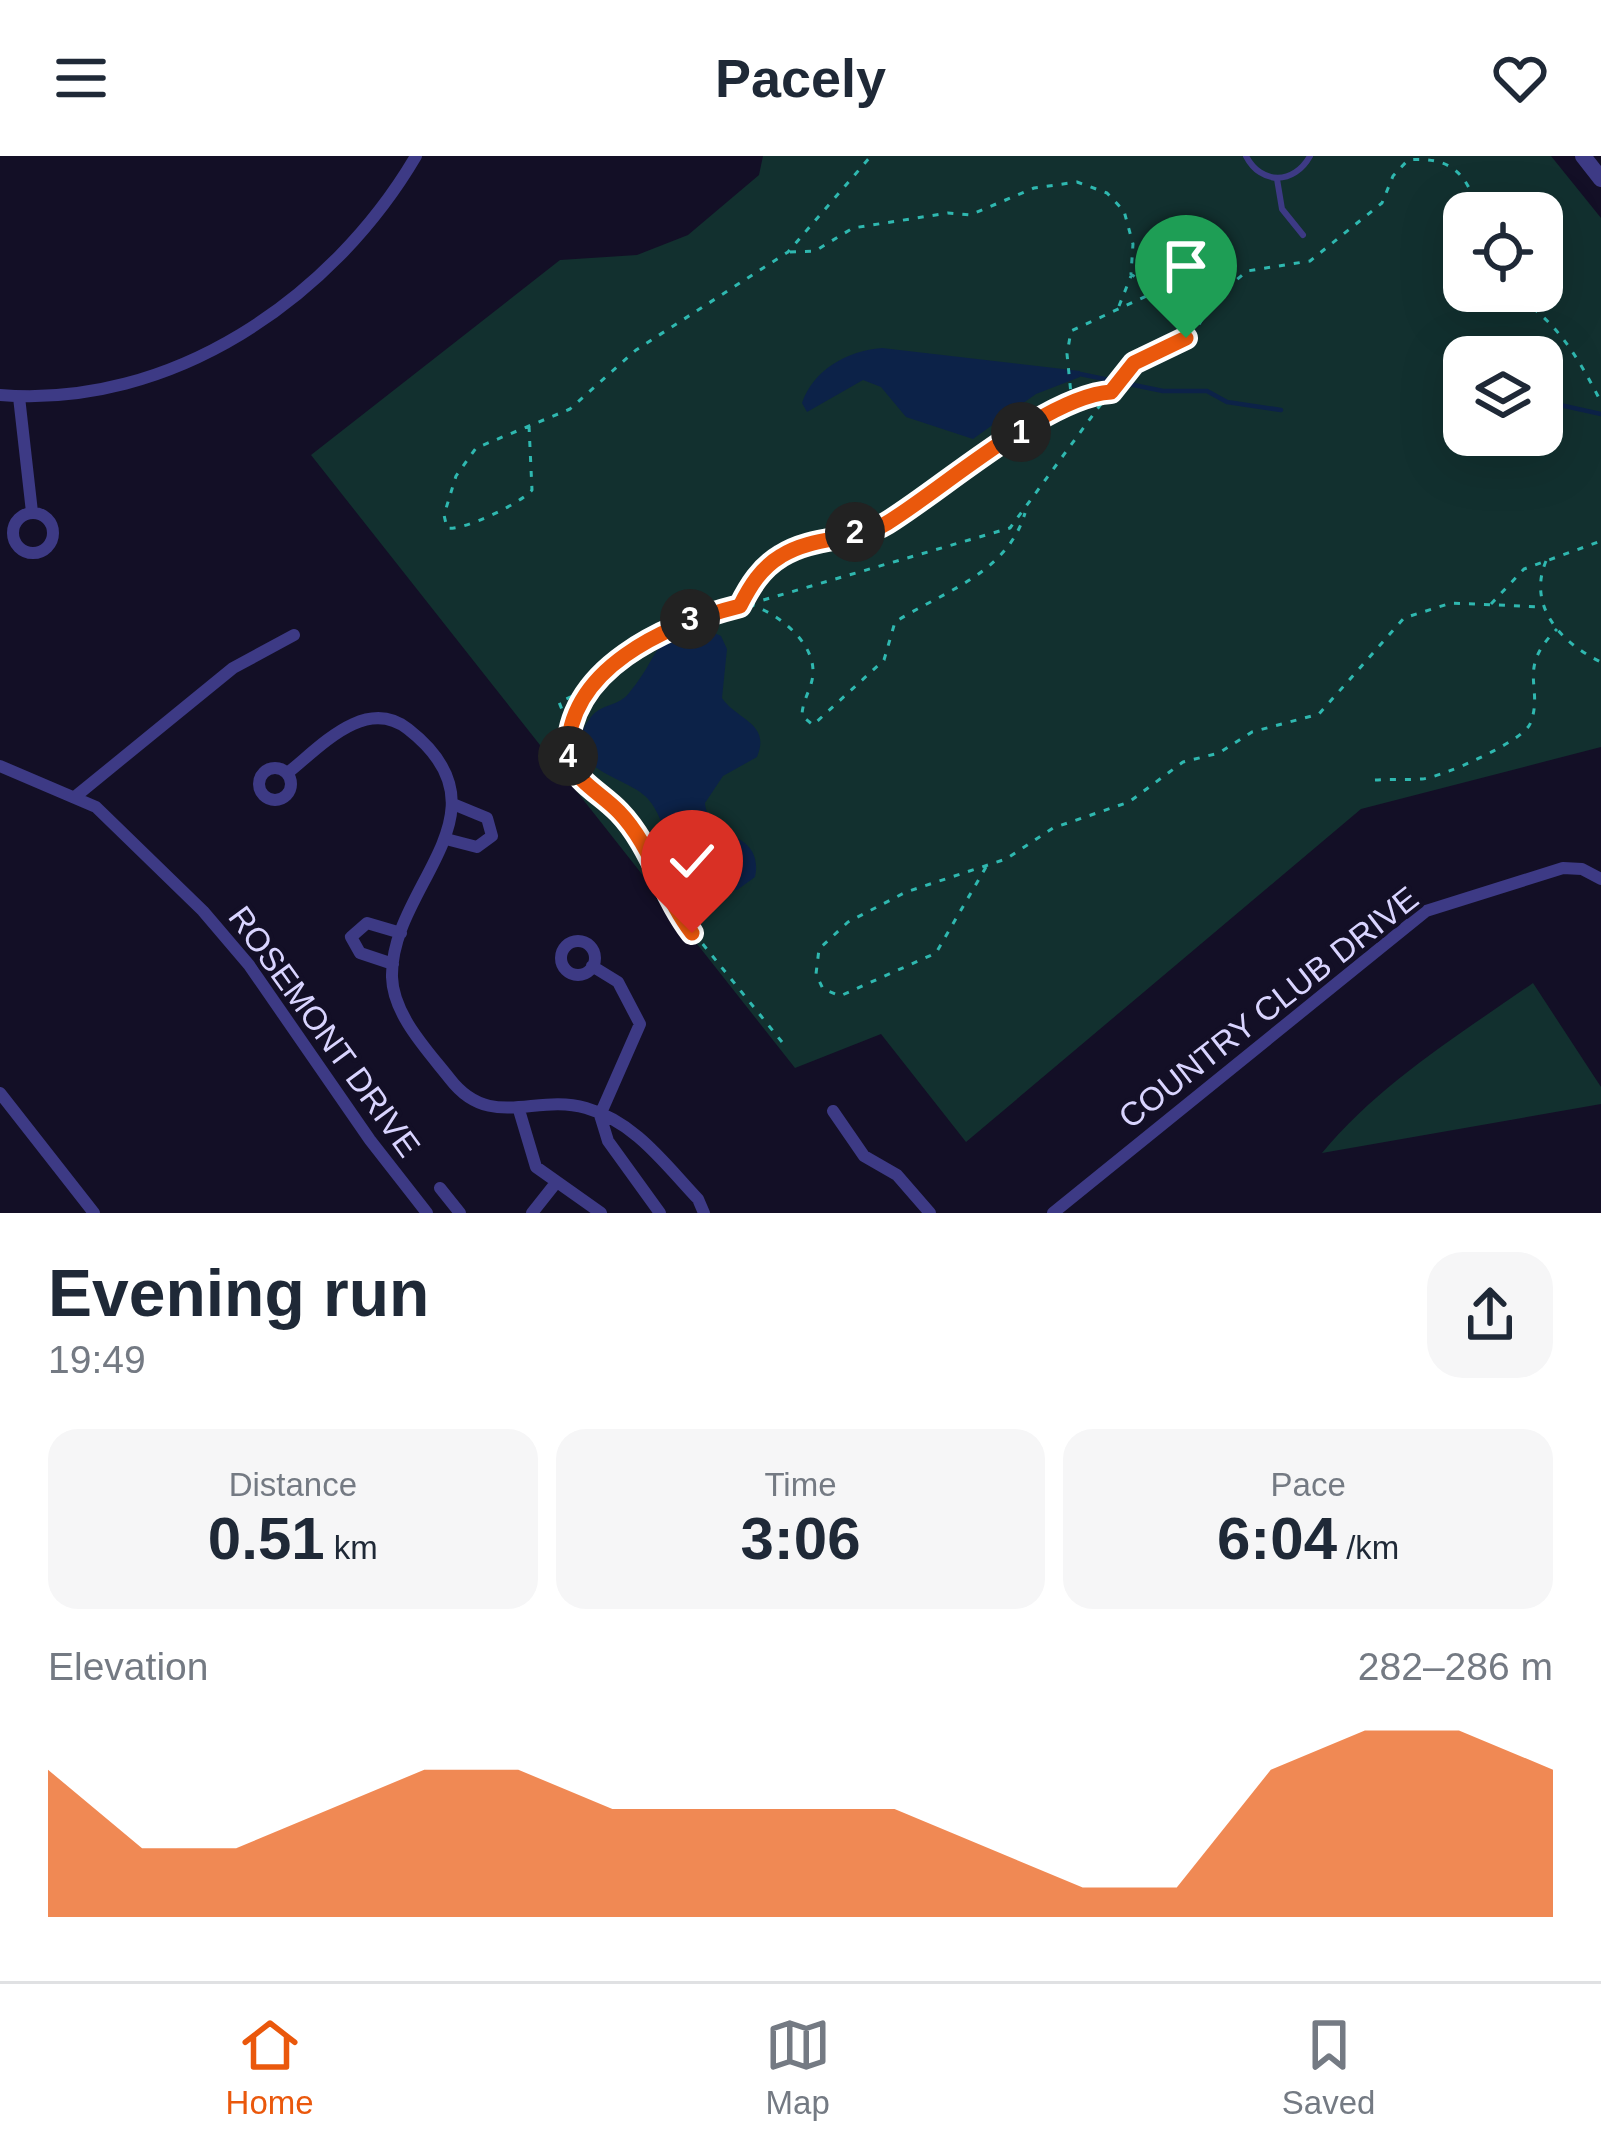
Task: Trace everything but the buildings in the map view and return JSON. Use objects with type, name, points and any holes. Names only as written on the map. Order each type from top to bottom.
[{"type":"street","points":[[0,395],[109,388],[237,336],[334,263],[380,211],[416,156]]},
{"type":"street","points":[[19,397],[32,512]]},
{"type":"street","points":[[76,796],[233,668],[294,635]]},
{"type":"street","points":[[290,771],[344,728],[386,718],[408,729],[442,768],[453,804],[446,839],[401,933],[393,964],[400,1009],[454,1085],[490,1109],[584,1108],[632,1129],[704,1213]]},
{"type":"street","name":"ROSEMONT DRIVE","points":[[0,766],[76,796],[136,842],[249,965],[370,1140],[427,1213]]},
{"type":"street","points":[[446,839],[478,848],[492,836],[487,818],[453,804]]},
{"type":"street","name":"COUNTRY CLUB DRIVE","points":[[1053,1213],[1426,911],[1563,868],[1582,868],[1601,879]]},
{"type":"street","points":[[393,964],[360,953],[351,937],[368,923],[401,933]]},
{"type":"street","points":[[592,966],[618,982],[640,1024],[600,1115],[608,1141],[660,1213]]},
{"type":"street","points":[[0,1093],[94,1213]]},
{"type":"street","points":[[519,1110],[530,1155],[555,1184],[601,1213]]},
{"type":"street","points":[[833,1111],[864,1156],[897,1175],[930,1213]]},
{"type":"street","points":[[634,1178],[659,1157]]},
{"type":"street","points":[[532,1213],[555,1184]]},
{"type":"street","points":[[440,1188],[460,1213]]},
{"type":"lane","points":[[1246,156],[1257,172],[1277,178],[1298,172],[1310,156]]},
{"type":"lane","points":[[1277,178],[1282,208],[1303,235]]},
{"type":"path","points":[[529,426],[532,490],[516,505],[458,530],[447,528],[444,515],[464,461],[491,437],[571,410],[636,350],[788,252],[872,156]]},
{"type":"path","points":[[747,604],[774,614],[805,647],[814,666],[802,716],[813,725],[884,660],[895,622],[980,575],[1017,532],[1026,510],[1124,373],[1196,331],[1225,288],[1257,266],[1288,268],[1310,261],[1382,202],[1393,176],[1408,160],[1438,159],[1456,169],[1472,192]]},
{"type":"path","points":[[788,252],[814,251],[853,228],[948,213],[970,215],[1034,188],[1077,182],[1108,193],[1124,211],[1133,244],[1131,274],[1118,308]]},
{"type":"path","points":[[1131,274],[1155,292]]},
{"type":"path","points":[[1072,404],[1067,364],[1071,331],[1155,292],[1225,288]]},
{"type":"path","points":[[1541,312],[1577,353],[1601,402]]},
{"type":"path","points":[[740,606],[752,583],[781,556],[817,539],[879,527],[1003,442],[1072,404],[1112,391]]},
{"type":"path","points":[[576,718],[563,712],[559,702],[591,689],[664,629],[906,555],[992,538],[1026,510]]},
{"type":"path","points":[[1487,606],[1524,569],[1601,541]]},
{"type":"path","points":[[1546,560],[1538,592],[1543,607],[1557,629],[1601,662]]},
{"type":"path","points":[[986,867],[948,938],[929,958],[840,996],[823,989],[816,974],[819,949],[848,922],[929,881],[986,867],[1053,828],[1129,802],[1183,762],[1219,753],[1259,729],[1319,714],[1404,618],[1451,603],[1543,607]]},
{"type":"path","points":[[1375,779],[1434,776],[1522,734],[1532,720],[1531,673],[1538,650],[1557,629]]},
{"type":"path","points":[[591,689],[567,744],[572,768],[632,827],[668,901],[782,1042]]},
{"type":"green space","points":[[763,156],[1551,156],[1601,218],[1601,747],[1361,809],[966,1142],[881,1034],[795,1068],[311,455],[560,260],[637,255],[688,235],[759,175]]},
{"type":"green space","points":[[1533,983],[1601,1087],[1601,1104],[1322,1153],[1395,1082]]},
{"type":"water","points":[[882,348],[1080,371],[1080,377],[1036,394],[973,439],[906,417],[881,387],[863,380],[807,412],[802,403],[823,371],[856,353]]},
{"type":"water","points":[[710,631],[721,636],[727,649],[722,698],[760,737],[757,757],[723,776],[705,803],[715,824],[752,851],[755,877],[737,890],[686,882],[648,799],[597,768],[580,748],[581,734],[591,717],[625,697],[658,649],[674,639]]},
{"type":"waterway","points":[[1080,374],[1163,391],[1207,391],[1227,402],[1281,410]]},
{"type":"waterway","points":[[1563,406],[1601,414]]},
{"type":"route","points":[[692,933],[663,892],[632,827],[587,786],[568,758],[570,731],[593,685],[664,629],[740,606],[752,583],[781,556],[817,539],[879,527],[947,485],[1003,442],[1095,393],[1111,392],[1134,363],[1186,338]]}]
